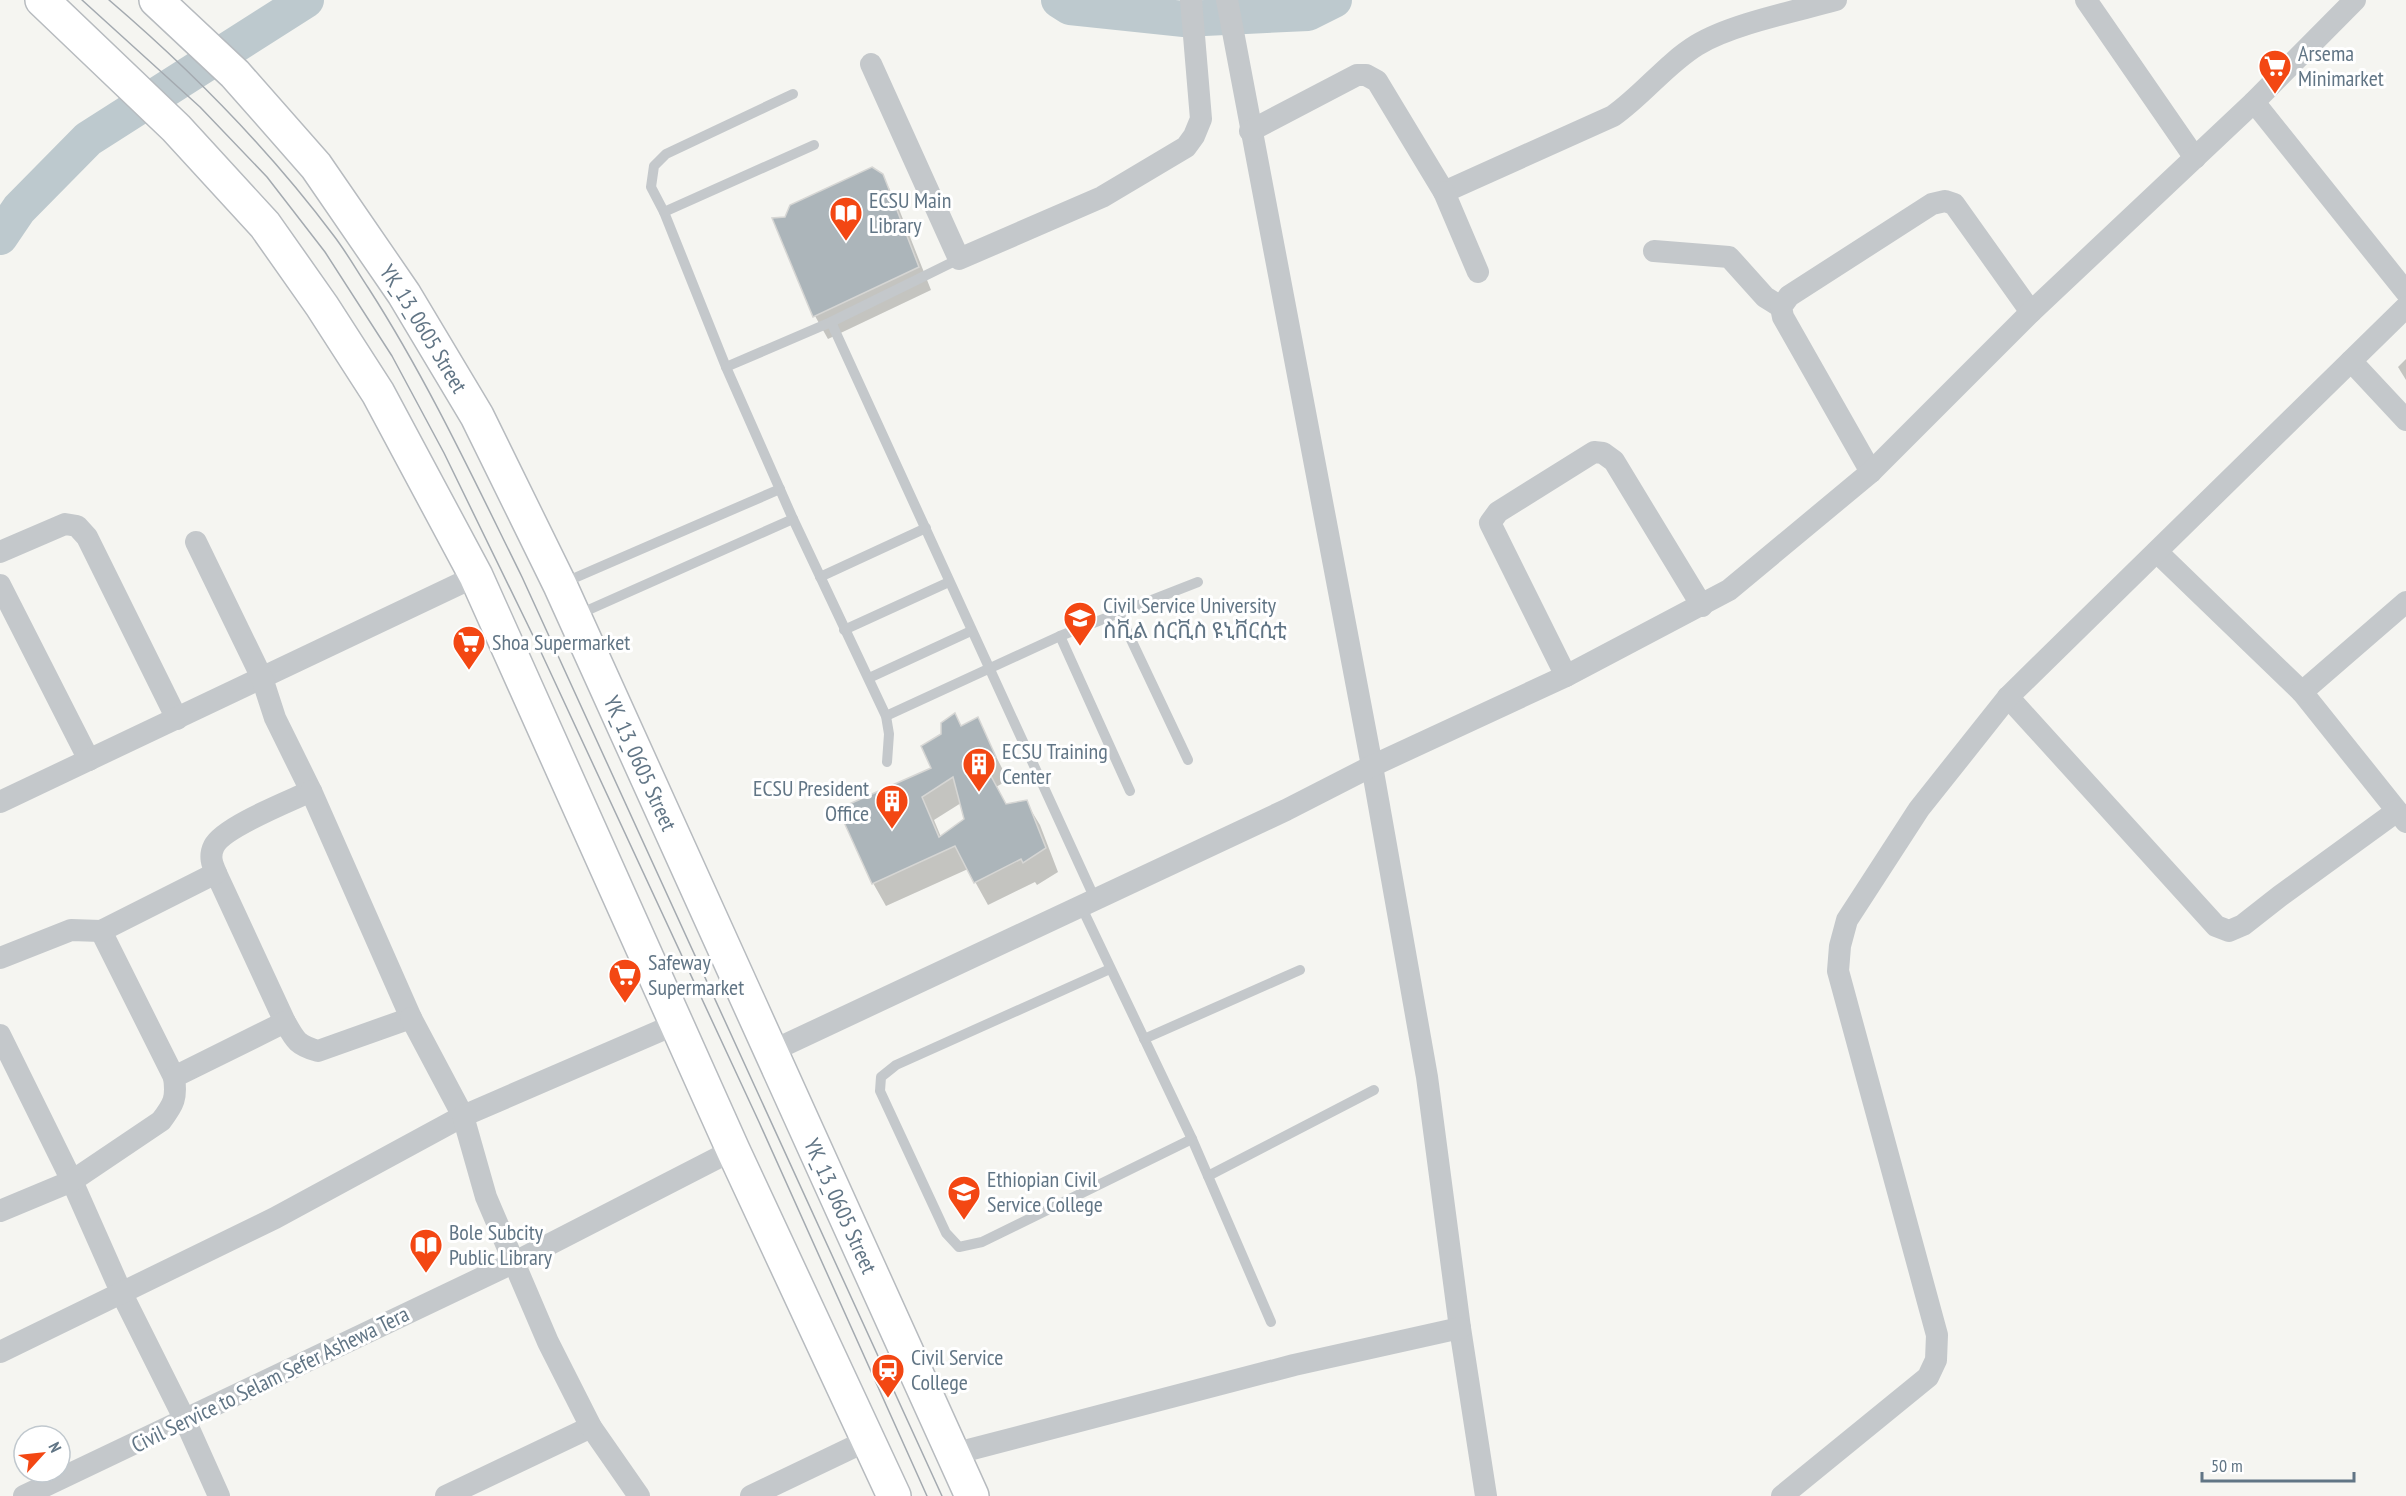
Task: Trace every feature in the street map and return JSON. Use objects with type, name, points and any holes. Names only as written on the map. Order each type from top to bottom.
[{"type":"main road","points":[[42,0],[176,128],[265,225],[322,306],[378,393],[476,576],[733,1150],[894,1496]]},
{"type":"main road","name":"YK_13_0605 Street","points":[[156,1],[235,74],[316,166],[404,294],[477,416],[560,585],[972,1496]]},
{"type":"street","points":[[871,64],[958,259],[1102,197],[1186,147],[1194,136],[1201,119],[1191,0]]},
{"type":"street","points":[[1227,0],[1372,766],[1427,1077],[1460,1328],[1486,1496]]},
{"type":"street","points":[[1444,192],[1613,116],[1635,100],[1676,60],[1699,44],[1729,30],[1836,0]]},
{"type":"street","points":[[2086,0],[2195,158]]},
{"type":"street","points":[[772,1051],[1566,676],[1729,591],[1871,472],[2031,312],[2254,102],[2355,0]]},
{"type":"street","points":[[1250,131],[1357,75],[1366,75],[1377,81],[1444,192],[1478,272]]},
{"type":"street","points":[[2254,102],[2406,292]]},
{"type":"street","points":[[1781,308],[1790,296],[1799,290],[1932,204],[1945,201],[1954,204],[2031,312]]},
{"type":"street","points":[[1653,251],[1729,257],[1764,297],[1781,308],[1783,317],[1871,472]]},
{"type":"street","points":[[1782,1496],[1928,1377],[1936,1360],[1937,1335],[1838,971],[1840,946],[1847,920],[1919,809],[2008,697],[2406,307]]},
{"type":"street","points":[[2351,361],[2406,420]]},
{"type":"street","points":[[1566,676],[1490,523],[1498,512],[1594,452],[1603,453],[1614,461],[1702,606]]},
{"type":"street","points":[[0,552],[65,524],[77,526],[87,537],[177,719]]},
{"type":"street","points":[[196,542],[262,678],[275,718],[311,791],[411,1018],[462,1116],[486,1197],[548,1342],[591,1427],[639,1496]]},
{"type":"street","points":[[2008,697],[2216,926],[2229,931],[2243,925],[2280,896],[2402,817],[2302,693],[2157,552]]},
{"type":"street","points":[[0,802],[476,576]]},
{"type":"street","points":[[0,585],[89,760]]},
{"type":"street","points":[[2302,693],[2406,602]]},
{"type":"street","points":[[311,791],[224,833],[213,847],[211,861],[216,873],[285,1022],[296,1041],[304,1047],[318,1051],[411,1018]]},
{"type":"street","points":[[0,958],[71,930],[101,930],[216,873]]},
{"type":"street","points":[[0,1211],[72,1181],[161,1121],[177,1094],[174,1077],[101,930]]},
{"type":"street","points":[[174,1077],[285,1022]]},
{"type":"street","points":[[0,1352],[275,1218],[462,1116],[676,1024]]},
{"type":"street","points":[[0,1035],[72,1181],[122,1294],[185,1420],[219,1496]]},
{"type":"street","name":"Civil Service to Selam Sefer Ashewa Tera","points":[[24,1496],[515,1262],[733,1150]]},
{"type":"street","points":[[953,1454],[1294,1365],[1460,1328]]},
{"type":"street","points":[[446,1496],[591,1427]]},
{"type":"street","points":[[751,1496],[868,1440]]},
{"type":"lane","points":[[793,94],[666,154],[654,166],[651,187],[664,212],[726,367],[793,519],[886,716],[889,734],[887,762]]},
{"type":"lane","points":[[664,212],[814,145]]},
{"type":"lane","points":[[726,367],[831,322],[958,259]]},
{"type":"lane","points":[[831,322],[971,631],[991,669],[1088,902],[1110,969],[1192,1139],[1271,1322]]},
{"type":"lane","points":[[560,585],[780,489]]},
{"type":"lane","points":[[574,617],[793,519]]},
{"type":"lane","points":[[820,577],[926,528]]},
{"type":"lane","points":[[844,630],[949,582]]},
{"type":"lane","points":[[886,716],[1060,636],[1198,582]]},
{"type":"lane","points":[[1118,612],[1188,760]]},
{"type":"lane","points":[[869,678],[971,631]]},
{"type":"lane","points":[[1060,636],[1130,791]]},
{"type":"lane","points":[[1110,969],[896,1065],[881,1077],[880,1090],[946,1233],[959,1247],[982,1242],[1192,1139]]},
{"type":"lane","points":[[1144,1039],[1300,970]]},
{"type":"lane","points":[[1208,1176],[1374,1090]]},
{"type":"building","name":"ECSU Main Library","points":[[872,167],[883,174],[919,267],[813,317],[772,218],[785,217],[790,205]]},
{"type":"building","points":[[955,713],[961,726],[978,717],[996,757],[984,763],[1006,804],[1027,800],[1046,848],[1023,863],[1021,859],[974,883],[955,846],[872,884],[838,809],[931,768],[921,746],[941,734],[941,723]],"holes":[[[953,777],[964,819],[939,837],[922,797]]]},
{"type":"waterway","points":[[0,237],[19,209],[88,139],[306,0]]},
{"type":"waterway","points":[[1059,0],[1070,7],[1184,19],[1308,13],[1334,0]]},
{"type":"tram line","points":[[82,0],[200,107],[267,177],[325,252],[392,356],[444,453],[540,650],[759,1122],[927,1496]]},
{"type":"tram line","points":[[109,0],[170,54],[256,141],[283,172],[343,249],[411,359],[450,431],[522,577],[942,1496]]},
{"type":"place","name":"Arsema Minimarket","points":[[2275,95]]},
{"type":"place","name":"ECSU Main Library","points":[[846,242]]},
{"type":"place","name":"Civil Service University ስቪል ሰርቪስ ዩኒቨርሲቲ","points":[[1080,647]]},
{"type":"place","name":"Shoa Supermarket","points":[[469,671]]},
{"type":"place","name":"ECSU Training Center","points":[[979,793]]},
{"type":"place","name":"ECSU President Office","points":[[892,830]]},
{"type":"place","name":"Safeway Supermarket","points":[[625,1004]]},
{"type":"place","name":"Ethiopian Civil Service College","points":[[964,1221]]},
{"type":"place","name":"Bole Subcity Public Library","points":[[426,1274]]},
{"type":"place","name":"Civil Service College","points":[[888,1399]]}]
